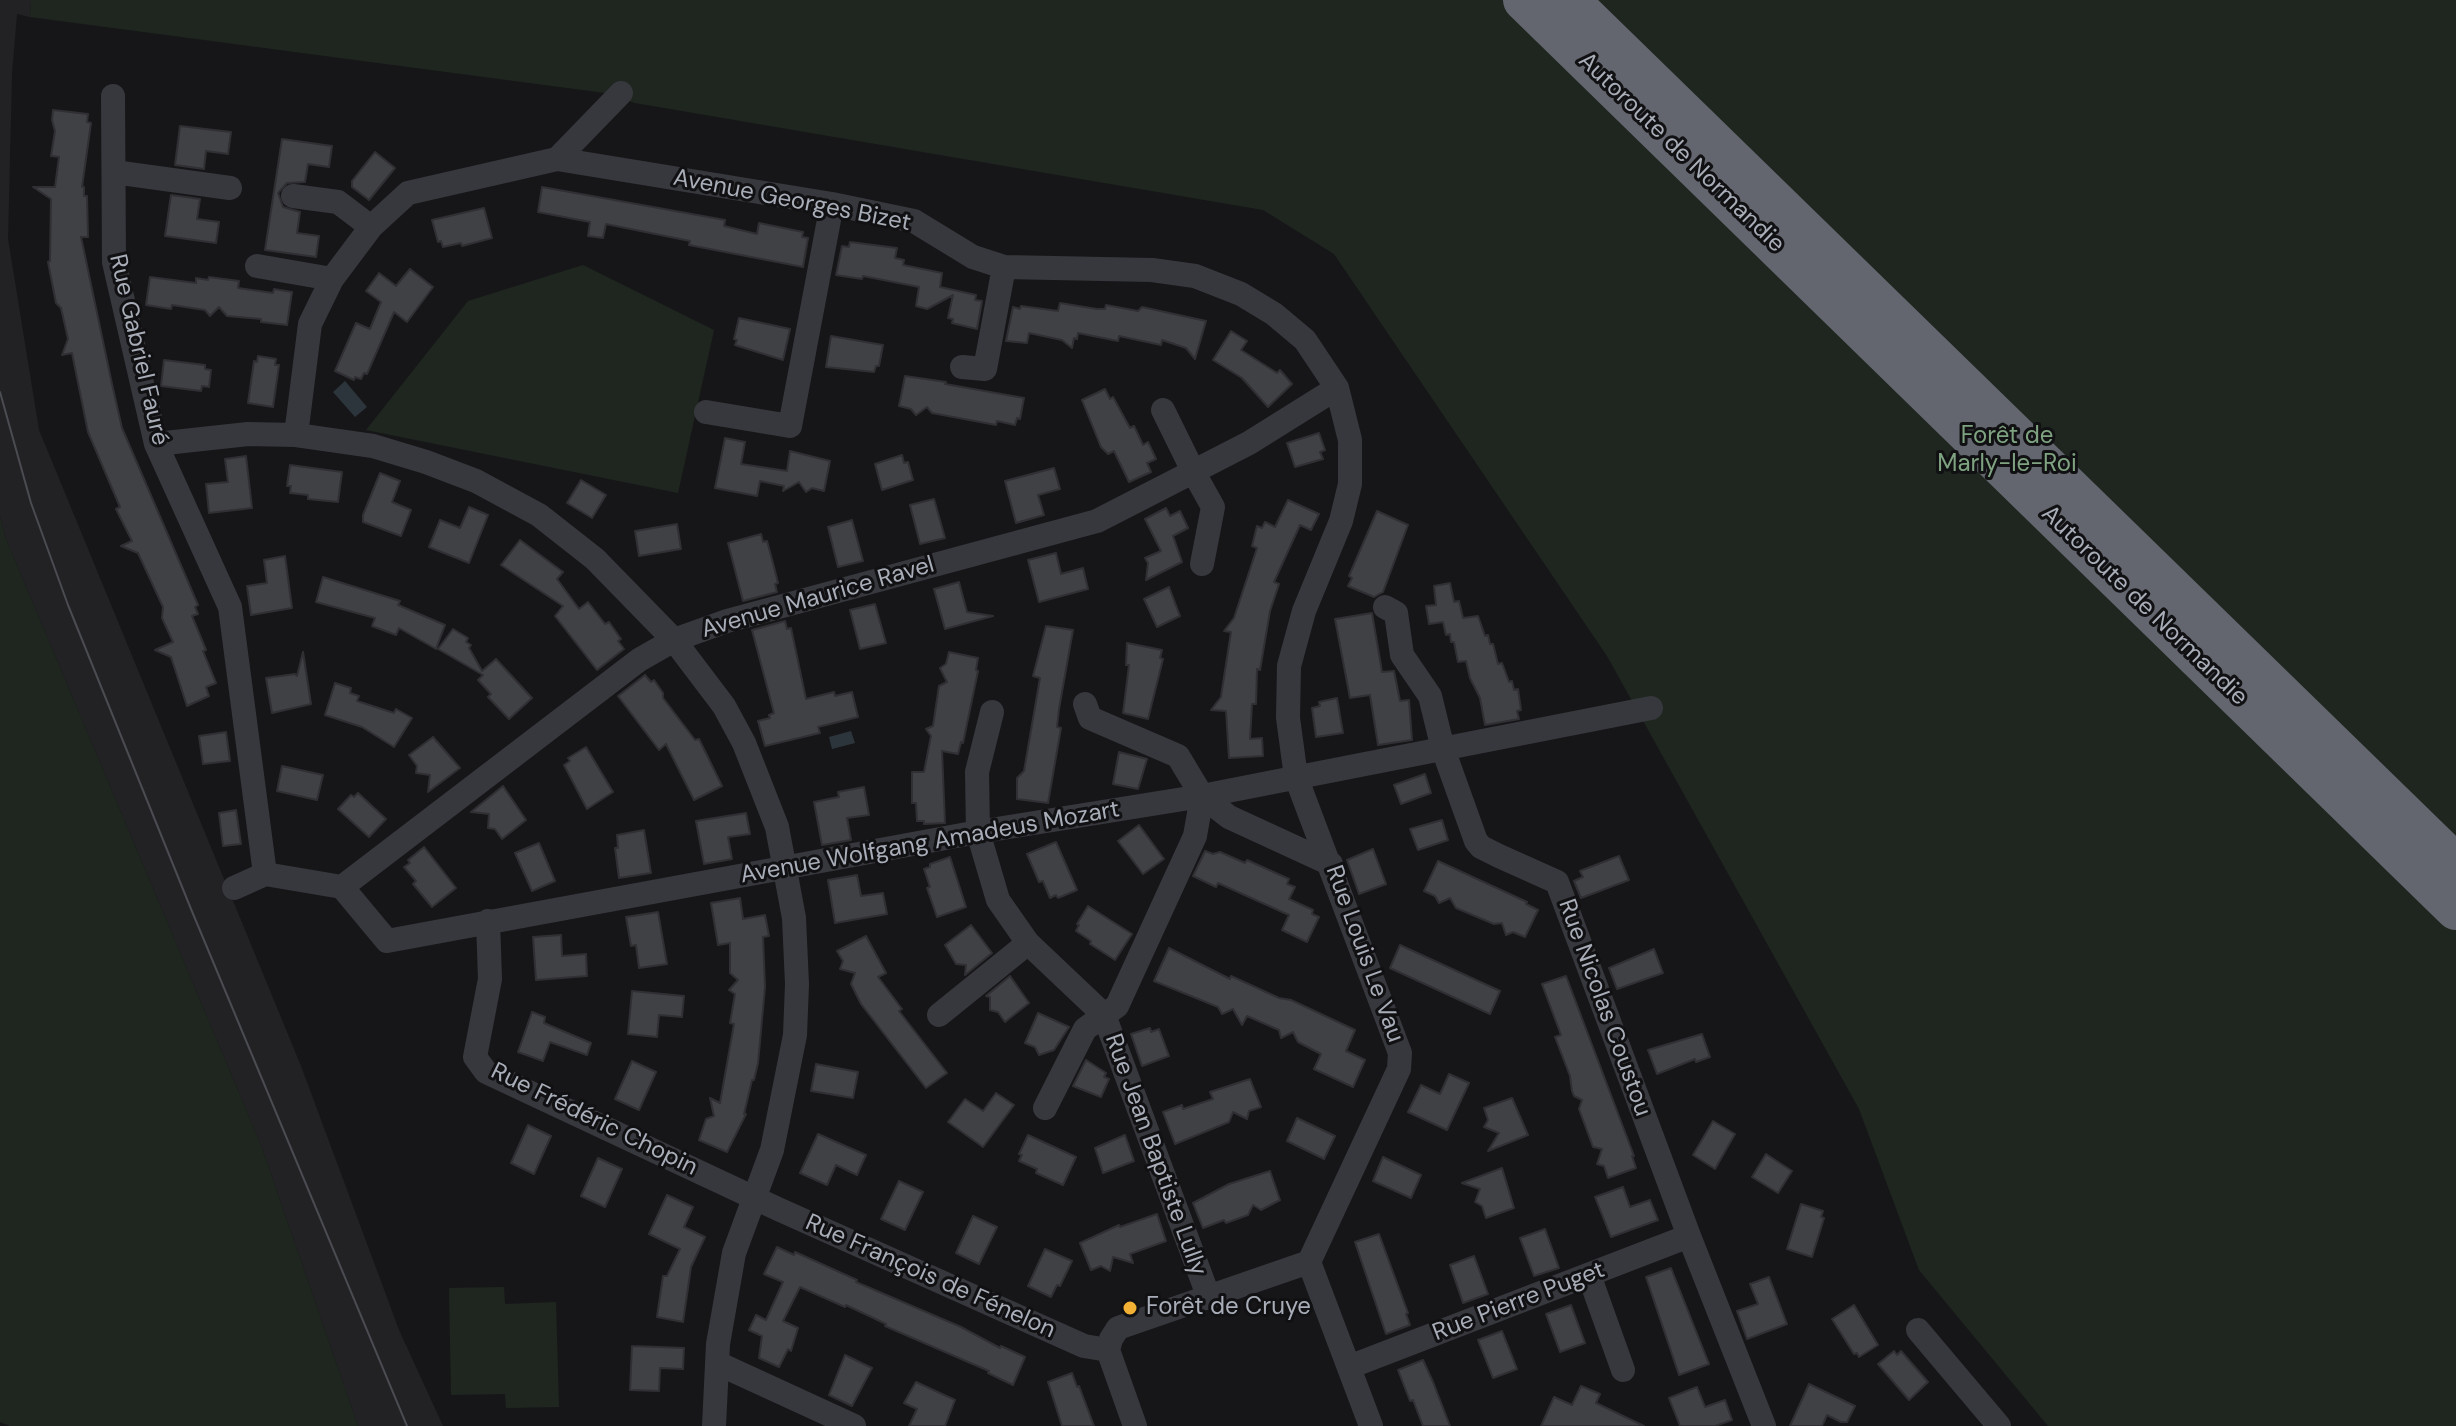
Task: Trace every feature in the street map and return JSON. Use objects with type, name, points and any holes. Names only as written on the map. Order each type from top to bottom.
[{"type":"highway","name":"Autoroute de Normandie","points":[[1524,0],[2456,909]]},
{"type":"highway","name":"Autoroute de Normandie","points":[[1568,0],[2456,865]]},
{"type":"street","points":[[557,159],[621,93]]},
{"type":"street","name":"Rue Gabriel Fauré","points":[[113,96],[114,262],[156,444],[230,607],[265,874]]},
{"type":"street","name":"Avenue Georges Bizet","points":[[296,435],[310,324],[332,279],[371,227],[408,193],[557,159],[832,204],[914,221],[973,257],[1004,267],[1152,270],[1195,276],[1241,294],[1274,314],[1305,340],[1337,388],[1350,440],[1350,484],[1341,521],[1308,599],[1289,666],[1288,718],[1296,777]]},
{"type":"street","points":[[114,172],[230,188]]},
{"type":"street","points":[[293,196],[338,202],[371,227]]},
{"type":"street","points":[[706,412],[790,426],[832,204]]},
{"type":"street","points":[[257,266],[332,279]]},
{"type":"street","points":[[962,367],[985,369],[1004,267]]},
{"type":"street","name":"Avenue Maurice Ravel","points":[[342,887],[639,660],[674,640],[727,621],[1097,521],[1249,443],[1337,388]]},
{"type":"street","points":[[1163,410],[1213,507],[1202,564]]},
{"type":"street","points":[[156,444],[248,434],[296,435],[373,446],[476,481],[539,515],[595,559],[674,640],[724,706],[744,743],[777,827],[794,918],[797,984],[795,1035],[772,1150],[734,1253],[718,1344],[714,1426]]},
{"type":"street","name":"Rue Nicolas Coustou","points":[[1385,607],[1396,613],[1402,655],[1430,696],[1443,749],[1476,841],[1490,851],[1557,882],[1689,1236],[1764,1426]]},
{"type":"street","points":[[1085,704],[1090,718],[1178,756],[1202,796],[1229,817],[1331,864]]},
{"type":"street","name":"Avenue Wolfgang Amadeus Mozart","points":[[342,887],[387,941],[978,832],[1202,796],[1651,708]]},
{"type":"street","points":[[992,712],[977,772],[978,832],[998,900],[1028,943],[1104,1015],[1085,1029],[1045,1108]]},
{"type":"street","name":"Rue Louis Le Vau","points":[[1296,777],[1400,1053],[1399,1069],[1309,1262]]},
{"type":"street","name":"Rue Jean Baptiste Lully","points":[[1202,796],[1195,836],[1117,1006],[1104,1015],[1209,1298]]},
{"type":"street","points":[[234,888],[265,874],[342,887]]},
{"type":"street","name":"Rue Frédéric Chopin","points":[[488,921],[490,979],[475,1057],[486,1072],[753,1197]]},
{"type":"street","points":[[939,1015],[1028,943]]},
{"type":"street","name":"Rue François de Fénelon","points":[[753,1197],[1084,1346],[1108,1350]]},
{"type":"street","name":"Rue Pierre Puget","points":[[1349,1367],[1689,1236]]},
{"type":"street","points":[[1135,1426],[1108,1350],[1118,1328],[1309,1262],[1371,1426]]},
{"type":"street","points":[[1589,1275],[1623,1370]]},
{"type":"street","points":[[1918,1330],[1999,1426]]},
{"type":"street","points":[[717,1363],[854,1426]]},
{"type":"shaded area","points":[[0,0],[31,0],[30,17],[17,14],[12,73],[8,239],[39,430],[301,1066],[399,1330],[443,1426],[358,1426],[261,1145],[6,539],[0,516]]},
{"type":"shaded area","points":[[345,381],[367,407],[355,417],[333,392]]},
{"type":"shaded area","points":[[851,731],[855,743],[832,749],[829,737]]},
{"type":"green space","name":"Forêt de Marly-le-Roi","points":[[31,0],[2456,0],[2456,1426],[2048,1426],[1919,1270],[1859,1109],[1607,656],[1334,254],[1263,210],[635,103],[605,93],[30,17]]},
{"type":"green space","points":[[583,265],[714,330],[678,493],[366,430],[468,301]]},
{"type":"green space","points":[[0,516],[6,539],[261,1145],[358,1426],[10,1426],[0,1422]]},
{"type":"green space","points":[[504,1287],[505,1304],[556,1302],[559,1407],[506,1408],[505,1394],[451,1395],[449,1288]]},
{"type":"building","points":[[53,110],[88,114],[87,122],[91,123],[82,187],[84,196],[87,196],[88,237],[81,237],[112,384],[122,428],[198,605],[195,607],[198,614],[192,616],[216,683],[206,687],[209,696],[187,706],[171,657],[155,650],[173,642],[162,618],[163,607],[138,553],[121,546],[132,541],[116,509],[120,507],[88,432],[72,353],[62,355],[68,339],[61,308],[56,303],[48,262],[51,199],[33,187],[55,187],[59,157],[51,156],[55,131]]},
{"type":"building","points":[[180,126],[231,132],[228,154],[206,151],[204,169],[175,165]]},
{"type":"building","points":[[282,139],[332,146],[329,167],[308,164],[305,182],[287,183],[278,193],[283,207],[300,212],[297,233],[319,236],[316,257],[265,250]]},
{"type":"building","points":[[375,152],[395,168],[369,200],[352,187],[352,181]]},
{"type":"building","points":[[542,187],[725,220],[724,226],[757,234],[759,223],[803,232],[802,237],[808,238],[803,267],[689,245],[690,241],[606,224],[603,238],[588,236],[590,222],[538,212]]},
{"type":"building","points":[[171,195],[200,199],[197,219],[219,222],[216,243],[165,236]]},
{"type":"building","points":[[484,208],[492,238],[462,246],[461,243],[443,247],[441,241],[438,242],[432,220]]},
{"type":"building","points":[[850,242],[897,248],[895,258],[904,260],[903,265],[942,273],[940,287],[976,295],[975,300],[982,301],[977,329],[952,323],[953,319],[948,318],[953,295],[927,309],[916,306],[919,287],[863,276],[862,279],[836,275],[842,246],[849,247]]},
{"type":"building","points":[[410,269],[433,287],[407,322],[394,312],[367,374],[354,380],[335,371],[356,323],[370,329],[381,302],[366,291],[379,273],[396,286]]},
{"type":"building","points":[[150,277],[196,283],[196,278],[208,280],[209,277],[239,281],[238,288],[273,293],[274,289],[292,292],[287,325],[227,316],[219,307],[210,316],[205,310],[146,305]]},
{"type":"building","points":[[1060,303],[1097,309],[1105,309],[1106,305],[1138,311],[1142,307],[1206,321],[1195,359],[1186,348],[1162,340],[1161,345],[1119,336],[1118,341],[1078,333],[1072,348],[1062,340],[1029,333],[1027,343],[1006,341],[1013,307],[1058,311]]},
{"type":"building","points":[[739,318],[790,329],[783,360],[735,345]]},
{"type":"building","points":[[1231,331],[1247,341],[1241,350],[1277,373],[1280,370],[1292,384],[1268,407],[1242,378],[1213,360]]},
{"type":"building","points":[[831,336],[883,345],[879,366],[874,372],[826,367]]},
{"type":"building","points":[[258,356],[276,359],[275,365],[279,365],[273,407],[248,403],[254,361],[257,362]]},
{"type":"building","points":[[164,360],[205,365],[205,369],[211,370],[209,387],[202,386],[201,391],[161,386]]},
{"type":"building","points":[[905,376],[1024,398],[1020,419],[1017,418],[1015,425],[997,421],[996,425],[932,413],[927,407],[916,415],[911,409],[899,406]]},
{"type":"building","points":[[1105,389],[1110,399],[1113,397],[1130,428],[1134,426],[1143,445],[1148,442],[1156,459],[1147,463],[1151,472],[1129,482],[1114,451],[1108,454],[1101,447],[1082,400]]},
{"type":"building","points":[[1319,433],[1325,450],[1320,452],[1323,459],[1295,467],[1287,443]]},
{"type":"building","points":[[725,438],[745,442],[741,464],[787,471],[790,451],[830,461],[824,491],[812,488],[806,492],[799,482],[783,491],[784,486],[760,481],[757,496],[715,488]]},
{"type":"building","points":[[902,455],[904,463],[908,462],[913,480],[882,490],[875,464]]},
{"type":"building","points":[[246,456],[252,508],[209,513],[206,484],[228,482],[225,459]]},
{"type":"building","points":[[290,465],[342,472],[338,502],[308,499],[308,495],[290,493],[291,486],[287,486]]},
{"type":"building","points":[[1054,468],[1060,489],[1038,495],[1044,515],[1016,523],[1005,481]]},
{"type":"building","points":[[380,473],[400,481],[392,502],[411,510],[401,536],[363,522]]},
{"type":"building","points":[[581,480],[606,495],[592,518],[567,503]]},
{"type":"building","points":[[934,499],[945,538],[920,544],[910,505]]},
{"type":"building","points":[[1288,500],[1319,514],[1311,530],[1300,525],[1274,582],[1279,584],[1270,611],[1260,670],[1257,669],[1256,704],[1252,704],[1250,739],[1262,738],[1263,756],[1229,758],[1226,711],[1211,710],[1221,697],[1231,632],[1224,631],[1234,618],[1257,548],[1252,546],[1257,526],[1262,528],[1265,522],[1275,527]]},
{"type":"building","points":[[469,507],[488,515],[469,563],[429,547],[440,520],[460,528]]},
{"type":"building","points":[[1166,508],[1170,516],[1180,511],[1188,528],[1173,536],[1182,562],[1146,580],[1148,563],[1145,558],[1161,551],[1145,519]]},
{"type":"building","points":[[1377,511],[1408,525],[1383,592],[1374,597],[1348,586],[1352,578],[1349,576]]},
{"type":"building","points":[[852,520],[863,561],[838,567],[828,527]]},
{"type":"building","points":[[677,524],[681,549],[639,556],[635,531]]},
{"type":"building","points":[[761,534],[763,542],[767,541],[778,583],[775,584],[777,592],[743,601],[728,543]]},
{"type":"building","points":[[520,540],[563,572],[557,579],[579,609],[588,602],[621,639],[618,641],[624,649],[597,670],[555,616],[563,606],[501,565]]},
{"type":"building","points":[[1056,553],[1061,574],[1083,568],[1088,589],[1039,602],[1028,560]]},
{"type":"building","points":[[285,556],[292,608],[251,615],[247,586],[267,583],[264,560]]},
{"type":"building","points":[[323,577],[400,601],[398,605],[445,625],[436,649],[399,628],[396,635],[372,626],[375,618],[316,602]]},
{"type":"building","points":[[959,582],[967,612],[993,616],[945,629],[934,589]]},
{"type":"building","points":[[1450,583],[1454,602],[1459,601],[1463,618],[1478,616],[1485,636],[1488,635],[1490,644],[1493,644],[1498,664],[1502,663],[1514,690],[1518,689],[1519,719],[1485,725],[1480,698],[1466,661],[1458,662],[1454,642],[1451,642],[1450,634],[1446,635],[1443,622],[1429,624],[1426,606],[1436,605],[1434,586]]},
{"type":"building","points":[[1169,587],[1180,616],[1157,627],[1144,599]]},
{"type":"building","points":[[875,604],[886,643],[860,649],[850,610]]},
{"type":"building","points":[[1372,613],[1382,672],[1394,671],[1400,701],[1409,700],[1412,740],[1378,745],[1370,695],[1350,698],[1335,619]]},
{"type":"building","points":[[785,621],[787,629],[791,628],[806,699],[834,692],[835,696],[852,692],[858,717],[818,727],[820,733],[765,746],[758,721],[770,718],[769,715],[774,713],[752,630]]},
{"type":"building","points":[[1046,626],[1073,630],[1059,709],[1057,727],[1061,728],[1048,803],[1017,799],[1017,778],[1024,771],[1040,678],[1033,676]]},
{"type":"building","points":[[453,629],[468,638],[466,642],[471,645],[469,648],[482,671],[496,659],[532,698],[509,719],[488,697],[491,694],[478,680],[483,675],[438,649]]},
{"type":"building","points":[[1127,643],[1162,650],[1160,658],[1163,659],[1148,719],[1123,713],[1129,665],[1126,665]]},
{"type":"building","points":[[303,652],[311,704],[272,713],[266,678],[297,676]]},
{"type":"building","points":[[949,652],[978,658],[978,671],[963,743],[958,754],[942,751],[945,823],[924,824],[924,821],[917,821],[916,803],[912,803],[912,772],[924,772],[931,736],[926,729],[933,726],[939,686],[947,682],[940,668],[946,664]]},
{"type":"building","points":[[645,675],[651,682],[654,680],[663,698],[695,740],[699,739],[722,786],[694,800],[666,744],[659,750],[618,696]]},
{"type":"building","points":[[335,683],[351,688],[350,693],[359,696],[357,701],[394,713],[396,709],[412,718],[394,747],[362,727],[325,715]]},
{"type":"building","points":[[1337,698],[1343,733],[1316,737],[1312,708],[1320,706],[1319,702]]},
{"type":"building","points":[[226,732],[230,761],[203,764],[199,736]]},
{"type":"building","points":[[433,737],[460,768],[428,792],[430,775],[416,773],[417,766],[409,755]]},
{"type":"building","points":[[586,747],[613,792],[587,809],[564,765],[570,761],[568,758]]},
{"type":"building","points":[[1119,752],[1147,759],[1138,789],[1113,784]]},
{"type":"building","points":[[282,766],[323,775],[317,800],[277,791]]},
{"type":"building","points":[[1425,774],[1431,793],[1401,804],[1394,785]]},
{"type":"building","points":[[503,786],[526,820],[502,839],[495,829],[488,828],[489,814],[471,812]]},
{"type":"building","points":[[864,787],[869,815],[847,818],[851,840],[822,845],[814,802],[839,797],[838,792]]},
{"type":"building","points":[[358,793],[386,819],[369,837],[338,809],[351,795],[354,797]]},
{"type":"building","points":[[236,810],[241,844],[223,846],[219,813]]},
{"type":"building","points":[[746,813],[750,834],[728,837],[732,859],[704,864],[696,821]]},
{"type":"building","points":[[1442,820],[1448,840],[1418,850],[1410,829]]},
{"type":"building","points":[[1139,825],[1164,859],[1143,874],[1118,841]]},
{"type":"building","points":[[644,830],[651,873],[619,878],[615,848],[618,848],[617,835]]},
{"type":"building","points":[[1056,842],[1077,890],[1050,898],[1027,854]]},
{"type":"building","points":[[539,843],[555,881],[532,891],[515,853]]},
{"type":"building","points":[[424,847],[456,888],[432,907],[404,867]]},
{"type":"building","points":[[1373,849],[1386,884],[1359,894],[1347,860]]},
{"type":"building","points":[[1205,851],[1213,854],[1220,852],[1245,863],[1247,860],[1289,879],[1287,884],[1295,887],[1289,899],[1313,910],[1312,914],[1319,917],[1307,942],[1282,930],[1289,915],[1218,883],[1216,887],[1193,876]]},
{"type":"building","points":[[1619,856],[1629,880],[1581,898],[1574,881],[1583,877],[1580,871]]},
{"type":"building","points":[[950,857],[966,907],[937,917],[924,869]]},
{"type":"building","points":[[1438,861],[1538,910],[1525,937],[1513,932],[1506,935],[1502,923],[1494,924],[1456,908],[1450,898],[1439,903],[1435,896],[1424,891]]},
{"type":"building","points":[[857,875],[861,896],[883,893],[887,914],[835,923],[828,880]]},
{"type":"building","points":[[740,898],[743,919],[765,915],[769,936],[763,937],[765,987],[758,1063],[746,1114],[727,1152],[699,1140],[706,1119],[714,1116],[710,1098],[720,1103],[734,1024],[730,1023],[735,994],[729,990],[738,980],[730,973],[730,943],[718,945],[711,903]]},
{"type":"building","points":[[1088,906],[1132,934],[1115,960],[1076,931]]},
{"type":"building","points":[[658,912],[667,964],[639,968],[636,945],[631,946],[626,917]]},
{"type":"building","points":[[971,925],[992,953],[965,975],[966,965],[956,964],[945,945]]},
{"type":"building","points":[[561,935],[562,956],[586,954],[587,976],[536,980],[533,937]]},
{"type":"building","points":[[866,936],[886,973],[878,977],[902,1009],[899,1011],[947,1073],[926,1088],[861,1004],[851,984],[855,973],[840,969],[843,961],[837,951]]},
{"type":"building","points":[[1400,945],[1500,991],[1490,1014],[1390,968]]},
{"type":"building","points":[[1169,948],[1230,979],[1231,976],[1279,998],[1291,1000],[1355,1030],[1346,1051],[1365,1060],[1353,1087],[1314,1069],[1321,1054],[1298,1042],[1293,1032],[1281,1038],[1279,1030],[1247,1016],[1242,1025],[1233,1009],[1222,1014],[1218,1007],[1154,981]]},
{"type":"building","points":[[1654,949],[1663,973],[1617,989],[1609,968]]},
{"type":"building","points":[[1010,976],[1029,1003],[1005,1022],[998,1012],[990,1010],[990,997],[986,996]]},
{"type":"building","points":[[1566,976],[1634,1156],[1636,1168],[1608,1178],[1604,1166],[1597,1164],[1602,1149],[1593,1147],[1579,1109],[1582,1100],[1572,1091],[1570,1076],[1555,1037],[1561,1035],[1542,984]]},
{"type":"building","points":[[632,991],[684,996],[682,1017],[659,1015],[657,1037],[628,1034]]},
{"type":"building","points":[[532,1012],[545,1017],[544,1023],[591,1043],[587,1055],[550,1042],[543,1061],[518,1052]]},
{"type":"building","points":[[1038,1013],[1069,1027],[1054,1050],[1039,1055],[1035,1047],[1025,1043]]},
{"type":"building","points":[[1150,1028],[1151,1032],[1159,1029],[1169,1056],[1142,1066],[1131,1034]]},
{"type":"building","points":[[1702,1034],[1710,1057],[1696,1062],[1695,1059],[1657,1074],[1648,1050]]},
{"type":"building","points":[[1086,1060],[1106,1073],[1104,1077],[1109,1079],[1101,1097],[1073,1086]]},
{"type":"building","points":[[632,1061],[656,1072],[639,1110],[615,1099]]},
{"type":"building","points":[[816,1064],[858,1072],[853,1098],[811,1091]]},
{"type":"building","points":[[1449,1074],[1469,1083],[1447,1130],[1408,1112],[1421,1085],[1440,1094]]},
{"type":"building","points":[[1250,1079],[1261,1107],[1249,1111],[1247,1119],[1233,1112],[1229,1122],[1175,1144],[1163,1112],[1213,1099],[1210,1092]]},
{"type":"building","points":[[996,1093],[1014,1105],[983,1147],[948,1122],[965,1099],[983,1111]]},
{"type":"building","points":[[1512,1098],[1528,1135],[1488,1151],[1499,1133],[1484,1127],[1488,1120],[1484,1108]]},
{"type":"building","points":[[1297,1118],[1335,1136],[1324,1159],[1287,1141]]},
{"type":"building","points":[[1713,1121],[1735,1134],[1715,1169],[1693,1155]]},
{"type":"building","points":[[528,1125],[551,1136],[534,1174],[511,1163]]},
{"type":"building","points":[[818,1134],[866,1155],[857,1175],[836,1165],[827,1185],[800,1173]]},
{"type":"building","points":[[1028,1135],[1076,1157],[1063,1185],[1019,1161]]},
{"type":"building","points":[[1125,1135],[1134,1161],[1103,1173],[1095,1148]]},
{"type":"building","points":[[1766,1154],[1792,1171],[1778,1193],[1752,1177]]},
{"type":"building","points":[[1383,1157],[1421,1175],[1411,1198],[1373,1181]]},
{"type":"building","points":[[598,1158],[622,1169],[605,1207],[581,1196]]},
{"type":"building","points":[[1502,1168],[1514,1208],[1486,1218],[1482,1206],[1475,1202],[1480,1189],[1462,1183]]},
{"type":"building","points":[[1270,1171],[1280,1200],[1261,1210],[1253,1205],[1248,1215],[1203,1228],[1193,1203],[1229,1184]]},
{"type":"building","points":[[899,1181],[923,1192],[905,1230],[881,1219]]},
{"type":"building","points":[[1623,1187],[1630,1207],[1650,1200],[1658,1220],[1611,1237],[1595,1197]]},
{"type":"building","points":[[667,1195],[693,1207],[684,1227],[705,1237],[691,1267],[683,1322],[657,1317],[663,1276],[667,1276],[680,1249],[649,1234]]},
{"type":"building","points":[[1801,1204],[1823,1211],[1821,1217],[1824,1218],[1812,1257],[1787,1249]]},
{"type":"building","points":[[1157,1214],[1166,1241],[1130,1254],[1133,1263],[1113,1257],[1110,1271],[1101,1266],[1091,1270],[1080,1243],[1119,1225]]},
{"type":"building","points":[[973,1216],[997,1227],[979,1264],[956,1253]]},
{"type":"building","points":[[1545,1229],[1559,1268],[1534,1276],[1520,1238]]},
{"type":"building","points":[[1379,1234],[1410,1325],[1386,1334],[1355,1242]]},
{"type":"building","points":[[777,1247],[794,1255],[795,1252],[1025,1357],[1013,1385],[846,1305],[800,1287],[783,1321],[798,1328],[791,1351],[788,1349],[779,1367],[759,1358],[762,1336],[749,1330],[756,1315],[766,1320],[783,1282],[764,1274]]},
{"type":"building","points":[[1045,1249],[1072,1261],[1051,1297],[1028,1286]]},
{"type":"building","points":[[1474,1256],[1488,1294],[1463,1303],[1450,1265]]},
{"type":"building","points":[[1671,1268],[1709,1364],[1679,1375],[1646,1277]]},
{"type":"building","points":[[1769,1277],[1787,1324],[1747,1339],[1737,1311],[1758,1304],[1750,1284]]},
{"type":"building","points":[[1571,1305],[1585,1343],[1560,1352],[1546,1314]]},
{"type":"building","points":[[1854,1305],[1878,1345],[1859,1357],[1832,1319]]},
{"type":"building","points":[[1502,1331],[1517,1369],[1493,1378],[1478,1340]]},
{"type":"building","points":[[632,1346],[684,1348],[683,1369],[660,1368],[659,1391],[630,1390]]},
{"type":"building","points":[[1894,1351],[1897,1355],[1901,1351],[1928,1382],[1909,1400],[1878,1364]]},
{"type":"building","points":[[845,1355],[872,1368],[852,1406],[829,1395]]},
{"type":"building","points":[[1423,1360],[1450,1426],[1423,1426],[1413,1400],[1410,1401],[1398,1370]]},
{"type":"building","points":[[1072,1373],[1094,1426],[1062,1426],[1048,1382]]},
{"type":"building","points":[[916,1382],[955,1400],[945,1426],[909,1426],[917,1409],[904,1403]]},
{"type":"building","points":[[1809,1384],[1855,1406],[1847,1422],[1827,1415],[1822,1426],[1790,1426]]},
{"type":"building","points":[[1581,1386],[1600,1394],[1596,1403],[1644,1426],[1541,1426],[1554,1397],[1572,1405]]},
{"type":"building","points":[[1697,1387],[1705,1407],[1725,1400],[1732,1420],[1715,1426],[1680,1426],[1669,1398]]},
{"type":"tram line","points":[[0,392],[31,503],[68,605],[407,1426]]},
{"type":"place","name":"Forêt de Cruye","points":[[1130,1308]]}]
